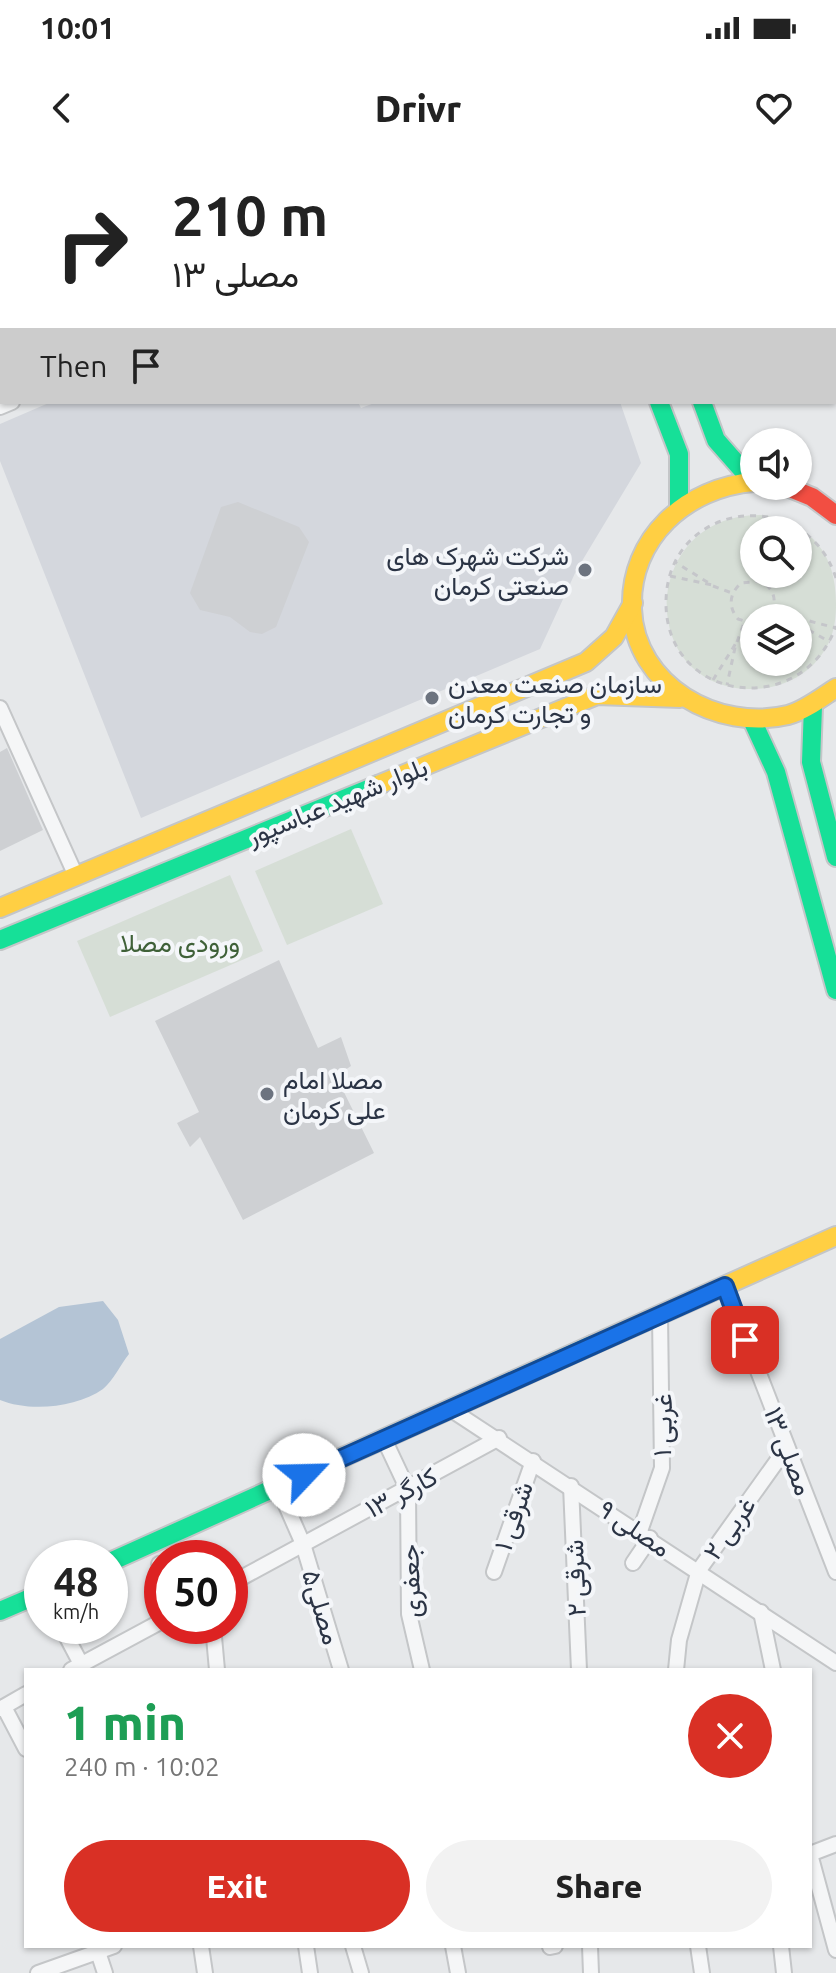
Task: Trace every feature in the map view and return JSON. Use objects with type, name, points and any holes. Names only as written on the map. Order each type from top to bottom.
[{"type":"main road","points":[[660,404],[679,454],[679,507]]},
{"type":"main road","points":[[703,404],[716,440],[740,467]]},
{"type":"main road","points":[[740,484],[721,486],[679,507],[657,529],[642,556],[633,603],[637,634],[649,663],[680,698],[722,719],[753,722],[784,718],[813,706],[836,688]]},
{"type":"main road","points":[[812,497],[836,515]]},
{"type":"main road","name":"بلوار شهید عباسپور","points":[[2,907],[586,662],[614,637],[633,603]]},
{"type":"main road","name":"بلوار شهید عباسپور","points":[[8,936],[597,695],[680,698]]},
{"type":"main road","points":[[813,706],[811,762],[836,857]]},
{"type":"main road","points":[[753,722],[776,772],[836,990]]},
{"type":"main road","points":[[2,907],[8,936]]},
{"type":"main road","points":[[128,1554],[836,1236]]},
{"type":"main road","points":[[0,1611],[24,1601]]},
{"type":"street","points":[[0,708],[76,876]]},
{"type":"street","name":"مصلی ۱۳","points":[[725,1286],[836,1572]]},
{"type":"street","name":"۱ غربی","points":[[633,1563],[645,1535],[662,1468],[660,1315]]},
{"type":"street","name":"مصلی ۹","points":[[450,1409],[499,1438],[817,1649]]},
{"type":"street","name":"کارگر ۱۳","points":[[248,1574],[499,1438]]},
{"type":"street","points":[[384,1439],[408,1490]]},
{"type":"street","name":"۲ غربی","points":[[676,1668],[679,1640],[699,1570],[787,1447]]},
{"type":"street","name":"۱ شرقی","points":[[494,1572],[533,1461]]},
{"type":"street","name":"۲ شرقی","points":[[571,1486],[579,1668]]},
{"type":"street","name":"مصلی۵","points":[[278,1487],[303,1544],[340,1668]]},
{"type":"street","name":"جعفری","points":[[408,1490],[409,1614],[422,1668]]},
{"type":"street","points":[[761,1612],[773,1668]]},
{"type":"street","points":[[68,1644],[76,1667],[144,1631]]},
{"type":"street","points":[[817,1649],[836,1642]]},
{"type":"street","points":[[215,1644],[217,1668]]},
{"type":"street","points":[[817,1649],[836,1663]]},
{"type":"street","points":[[24,1695],[2,1708],[24,1746]]},
{"type":"street","points":[[812,1853],[836,1844]]},
{"type":"street","points":[[812,1860],[834,1929],[836,1950]]},
{"type":"street","points":[[38,1973],[109,1948]]},
{"type":"street","points":[[201,1948],[205,1973]]},
{"type":"street","points":[[306,1948],[310,1973]]},
{"type":"street","points":[[354,1948],[361,1973]]},
{"type":"street","points":[[453,1948],[458,1973]]},
{"type":"street","points":[[590,1948],[591,1973]]},
{"type":"street","points":[[698,1948],[702,1973]]},
{"type":"street","points":[[781,1948],[784,1973]]},
{"type":"street","points":[[98,1952],[105,1973]]},
{"type":"path","points":[[740,517],[719,521],[694,538],[675,562],[670,576],[666,606],[672,636],[689,661],[713,680],[727,685],[757,689],[786,682],[812,666],[830,642],[836,627],[812,621]]},
{"type":"path","points":[[812,539],[836,578]]},
{"type":"path","points":[[675,562],[712,585]]},
{"type":"path","points":[[670,576],[712,585],[732,593]]},
{"type":"path","points":[[740,584],[732,593],[731,607],[740,618]]},
{"type":"path","points":[[812,632],[830,642]]},
{"type":"path","points":[[727,685],[740,633]]},
{"type":"path","points":[[713,680],[736,643]]},
{"type":"shaded area","points":[[46,404],[359,404],[361,408],[372,404],[621,404],[641,463],[576,571],[540,649],[141,818],[0,461],[0,424]]},
{"type":"green space","points":[[740,519],[740,588],[812,588],[812,539],[826,557],[835,586],[834,629],[820,657],[812,665],[812,604],[740,604],[740,676],[799,676],[783,684],[747,689],[710,680],[685,659],[670,631],[667,599],[675,567],[694,540],[723,521]]},
{"type":"green space","points":[[351,829],[383,904],[287,945],[255,871]]},
{"type":"green space","name":"ورودی مصلا","points":[[230,875],[263,951],[110,1017],[77,941]]},
{"type":"water","points":[[103,1301],[118,1320],[129,1354],[107,1386],[80,1400],[52,1406],[25,1406],[0,1400],[0,1339],[59,1307]]},
{"type":"building","points":[[238,502],[299,527],[309,542],[276,627],[262,634],[250,632],[230,617],[200,610],[190,593],[221,507]]},
{"type":"building","points":[[7,748],[43,830],[0,851],[0,752]]},
{"type":"building","name":"مصلا امام علی کرمان","points":[[279,960],[318,1048],[341,1037],[351,1066],[336,1076],[374,1153],[243,1220],[200,1137],[190,1147],[177,1123],[199,1112],[155,1021]]},
{"type":"traffic: fast","points":[[660,404],[679,454],[679,507]]},
{"type":"traffic: fast","points":[[703,404],[716,440],[740,467]]},
{"type":"traffic: fast","points":[[813,706],[811,762],[836,857]]},
{"type":"traffic: fast","points":[[753,722],[776,772],[836,990]]},
{"type":"traffic: fast","points":[[0,940],[378,785]]},
{"type":"traffic: fast","points":[[128,1554],[592,1345]]},
{"type":"traffic: fast","points":[[0,1611],[24,1601]]},
{"type":"traffic: slow","points":[[740,484],[706,494],[685,506],[667,521],[640,560],[632,609],[637,636],[648,660],[664,681],[685,697],[709,709],[735,716],[761,718],[788,715],[836,688]]},
{"type":"traffic: slow","points":[[0,908],[586,662],[614,637],[633,603]]},
{"type":"traffic: slow","points":[[378,785],[597,695],[680,698]]},
{"type":"traffic: slow","points":[[592,1345],[836,1236]]},
{"type":"traffic: jam","points":[[812,497],[836,515]]},
{"type":"place","name":"شرکت شهرک های صنعتی کرمان","points":[[585,570]]},
{"type":"place","name":"سازمان صنعت معدن و تجارت کرمان","points":[[432,698]]},
{"type":"place","name":"مصلا امام علی کرمان","points":[[267,1094]]},
{"type":"route","points":[[304,1475],[725,1286],[745,1340]]}]
